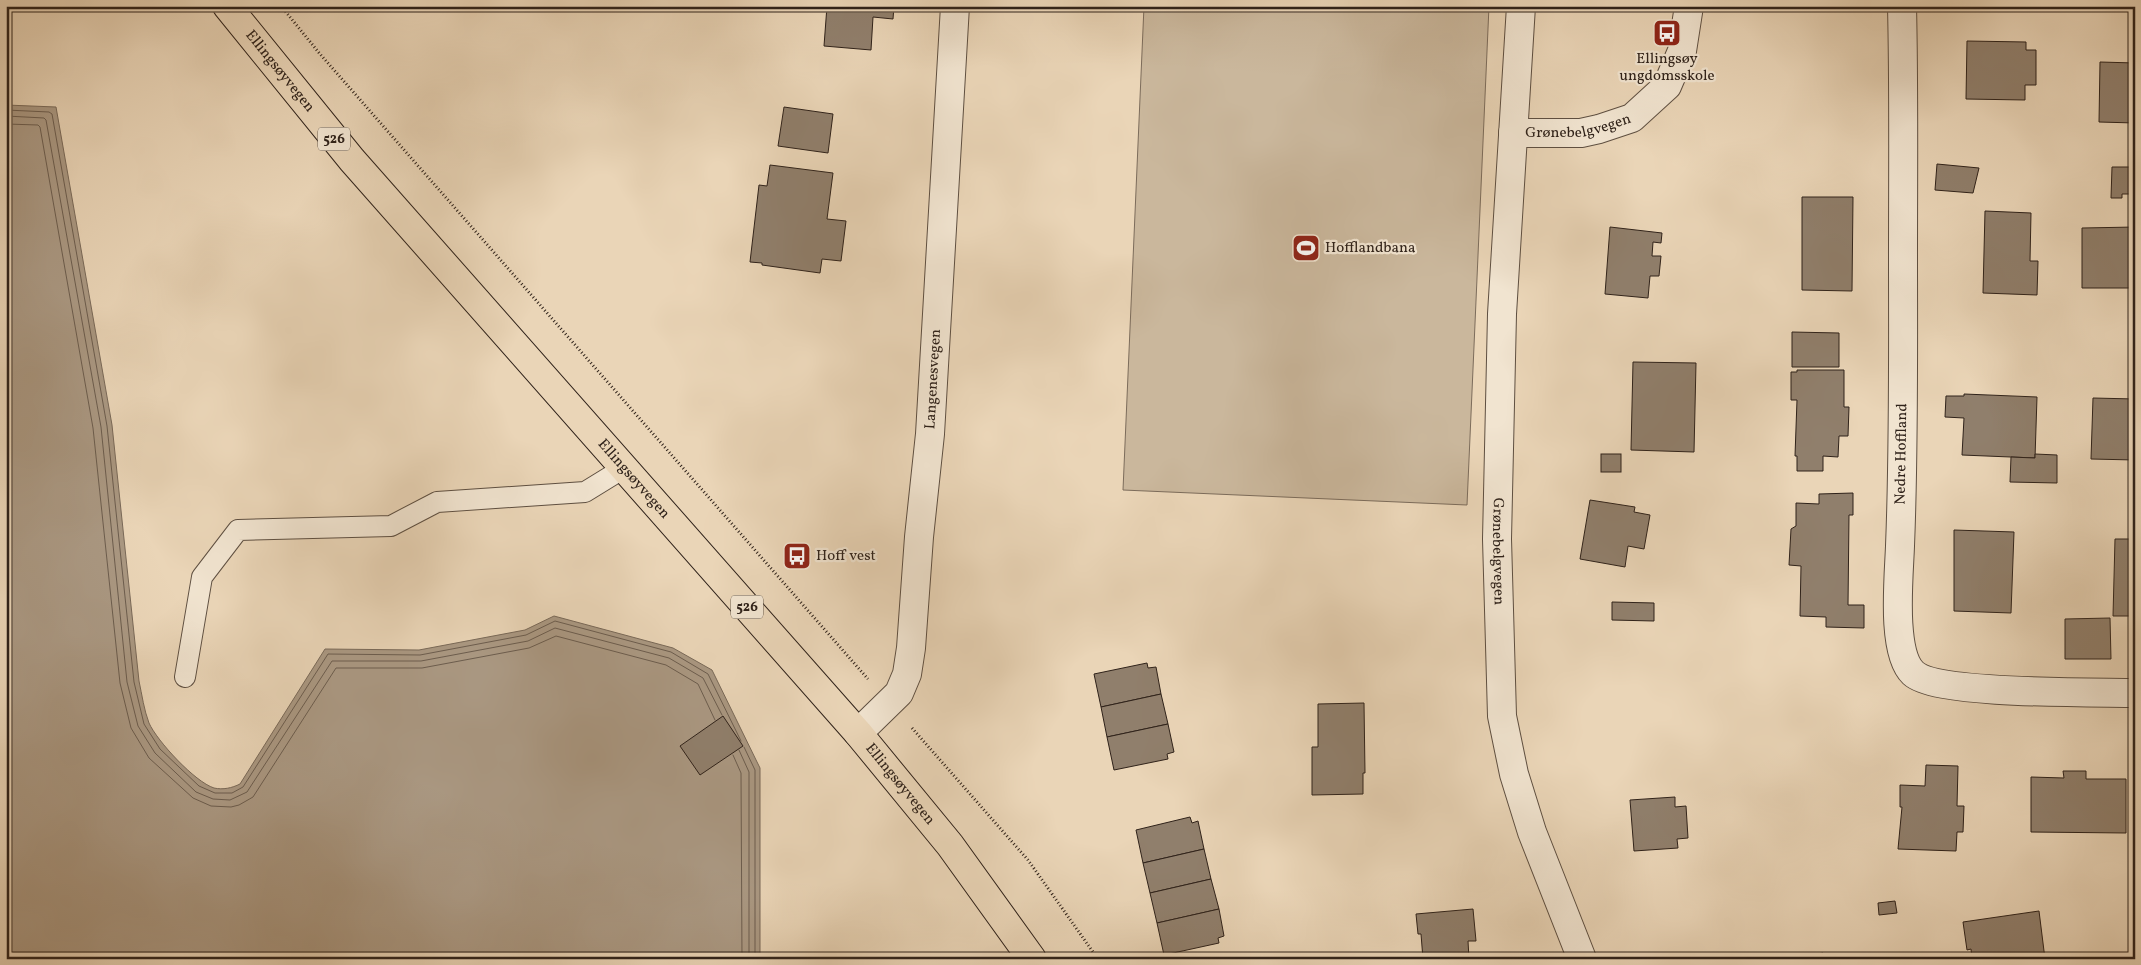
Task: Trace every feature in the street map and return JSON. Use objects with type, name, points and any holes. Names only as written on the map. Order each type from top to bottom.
[{"type":"main road","name":"Ellingsøyvegen","points":[[227,6],[352,160],[858,734],[950,845],[1032,959]]},
{"type":"street","name":"Langenesvegen","points":[[858,734],[899,693],[907,674],[912,648],[919,537],[930,434],[954,6]]},
{"type":"street","name":"Grønebelgvegen","points":[[1521,6],[1502,314],[1497,539],[1502,716],[1514,774],[1532,832],[1582,959]]},
{"type":"street","name":"Grønebelgvegen","points":[[1513,133],[1581,133],[1632,118],[1667,86],[1682,51],[1689,6]]},
{"type":"street","name":"Nedre Hoffland","points":[[1902,6],[1904,458],[1898,597],[1902,655],[1914,674],[1938,684],[2017,690],[2135,693]]},
{"type":"lane","points":[[185,677],[202,577],[238,530],[391,526],[437,502],[584,492],[624,468]]},
{"type":"path","points":[[282,6],[320,54],[596,372],[1028,860],[1098,959]]},
{"type":"shaded area","name":"Hofflandbana","points":[[1144,6],[1489,6],[1467,505],[1123,490]]},
{"type":"water","points":[[6,105],[56,107],[112,425],[139,681],[149,723],[168,750],[187,770],[214,788],[234,787],[240,784],[325,649],[419,650],[525,630],[554,616],[673,648],[712,670],[760,768],[760,958],[6,959]]},
{"type":"building","points":[[827,6],[894,6],[893,19],[873,17],[871,50],[824,46]]},
{"type":"building","points":[[1967,41],[2026,42],[2026,50],[2036,50],[2036,85],[2025,85],[2025,100],[1966,99]]},
{"type":"building","points":[[2100,62],[2135,63],[2135,123],[2099,122]]},
{"type":"building","points":[[784,107],[833,114],[828,153],[778,146]]},
{"type":"building","points":[[1937,164],[1979,168],[1973,193],[1935,190]]},
{"type":"building","points":[[770,165],[833,173],[827,219],[846,221],[841,261],[822,259],[820,273],[750,262],[759,185],[767,186]]},
{"type":"building","points":[[2112,167],[2135,167],[2135,194],[2122,194],[2122,198],[2111,198]]},
{"type":"building","points":[[1802,197],[1853,197],[1852,291],[1802,290]]},
{"type":"building","points":[[1985,211],[2031,213],[2030,261],[2038,261],[2037,295],[1983,293]]},
{"type":"building","points":[[1610,227],[1662,233],[1661,243],[1653,242],[1652,256],[1661,256],[1659,276],[1650,276],[1648,298],[1605,294]]},
{"type":"building","points":[[2135,227],[2133,288],[2082,288],[2082,228]]},
{"type":"building","points":[[1792,332],[1839,333],[1839,367],[1792,367]]},
{"type":"building","points":[[1633,362],[1696,363],[1694,452],[1631,450]]},
{"type":"building","points":[[1797,370],[1844,370],[1844,407],[1849,407],[1848,436],[1839,436],[1838,457],[1823,456],[1823,471],[1797,471],[1797,456],[1795,456],[1797,400],[1791,400],[1791,372],[1797,372]]},
{"type":"building","points":[[1964,394],[2037,397],[2035,458],[1962,455],[1964,418],[1945,417],[1946,396],[1964,396]]},
{"type":"building","points":[[2093,398],[2135,399],[2135,460],[2091,459]]},
{"type":"building","points":[[1601,454],[1621,454],[1621,472],[1601,472]]},
{"type":"building","points":[[2035,454],[2057,455],[2057,483],[2010,482],[2011,457],[2035,458]]},
{"type":"building","points":[[1853,493],[1853,515],[1849,515],[1848,605],[1864,605],[1864,628],[1826,627],[1826,617],[1800,616],[1801,566],[1789,565],[1791,529],[1796,526],[1796,503],[1819,504],[1819,494]]},
{"type":"building","points":[[1590,500],[1635,507],[1634,512],[1650,515],[1644,549],[1628,546],[1625,567],[1580,559]]},
{"type":"building","points":[[1954,530],[2014,532],[2011,613],[1954,611]]},
{"type":"building","points":[[2115,539],[2135,539],[2135,616],[2113,616]]},
{"type":"building","points":[[1612,602],[1654,603],[1654,621],[1612,620]]},
{"type":"building","points":[[2110,618],[2111,659],[2065,659],[2065,619]]},
{"type":"building","points":[[1147,663],[1148,668],[1156,667],[1161,694],[1101,707],[1094,674]]},
{"type":"building","points":[[1161,694],[1168,724],[1107,737],[1101,707]]},
{"type":"building","points":[[1364,703],[1365,773],[1363,773],[1363,794],[1312,795],[1312,747],[1318,747],[1318,704]]},
{"type":"building","points":[[723,716],[743,746],[700,775],[680,746]]},
{"type":"building","points":[[1168,724],[1174,752],[1167,754],[1168,759],[1114,770],[1107,737]]},
{"type":"building","points":[[1926,765],[1958,766],[1957,806],[1964,806],[1963,832],[1957,832],[1956,851],[1898,849],[1902,807],[1900,807],[1900,785],[1925,786]]},
{"type":"building","points":[[2063,771],[2086,771],[2086,779],[2126,779],[2126,833],[2031,832],[2031,777],[2064,778]]},
{"type":"building","points":[[1675,797],[1675,807],[1686,806],[1688,838],[1677,839],[1678,848],[1634,851],[1630,800]]},
{"type":"building","points":[[1190,817],[1192,823],[1198,821],[1204,849],[1143,863],[1136,830]]},
{"type":"building","points":[[1204,849],[1211,879],[1150,893],[1143,863]]},
{"type":"building","points":[[1211,879],[1219,909],[1157,923],[1150,893]]},
{"type":"building","points":[[1895,901],[1897,913],[1879,915],[1878,903]]},
{"type":"building","points":[[1219,909],[1224,936],[1218,938],[1219,943],[1164,955],[1157,923]]},
{"type":"building","points":[[1473,909],[1476,941],[1468,941],[1469,959],[1423,959],[1421,934],[1418,934],[1416,914]]},
{"type":"building","points":[[2039,911],[2045,959],[1972,959],[1971,949],[1967,950],[1963,922]]},
{"type":"building","points":[[1823,953],[1824,959],[1789,959]]},
{"type":"place","name":"Ellingsøy ungdomsskole","points":[[1667,33]]},
{"type":"place","name":"Hofflandbana","points":[[1306,248]]},
{"type":"place","name":"Hoff vest","points":[[797,556]]}]
